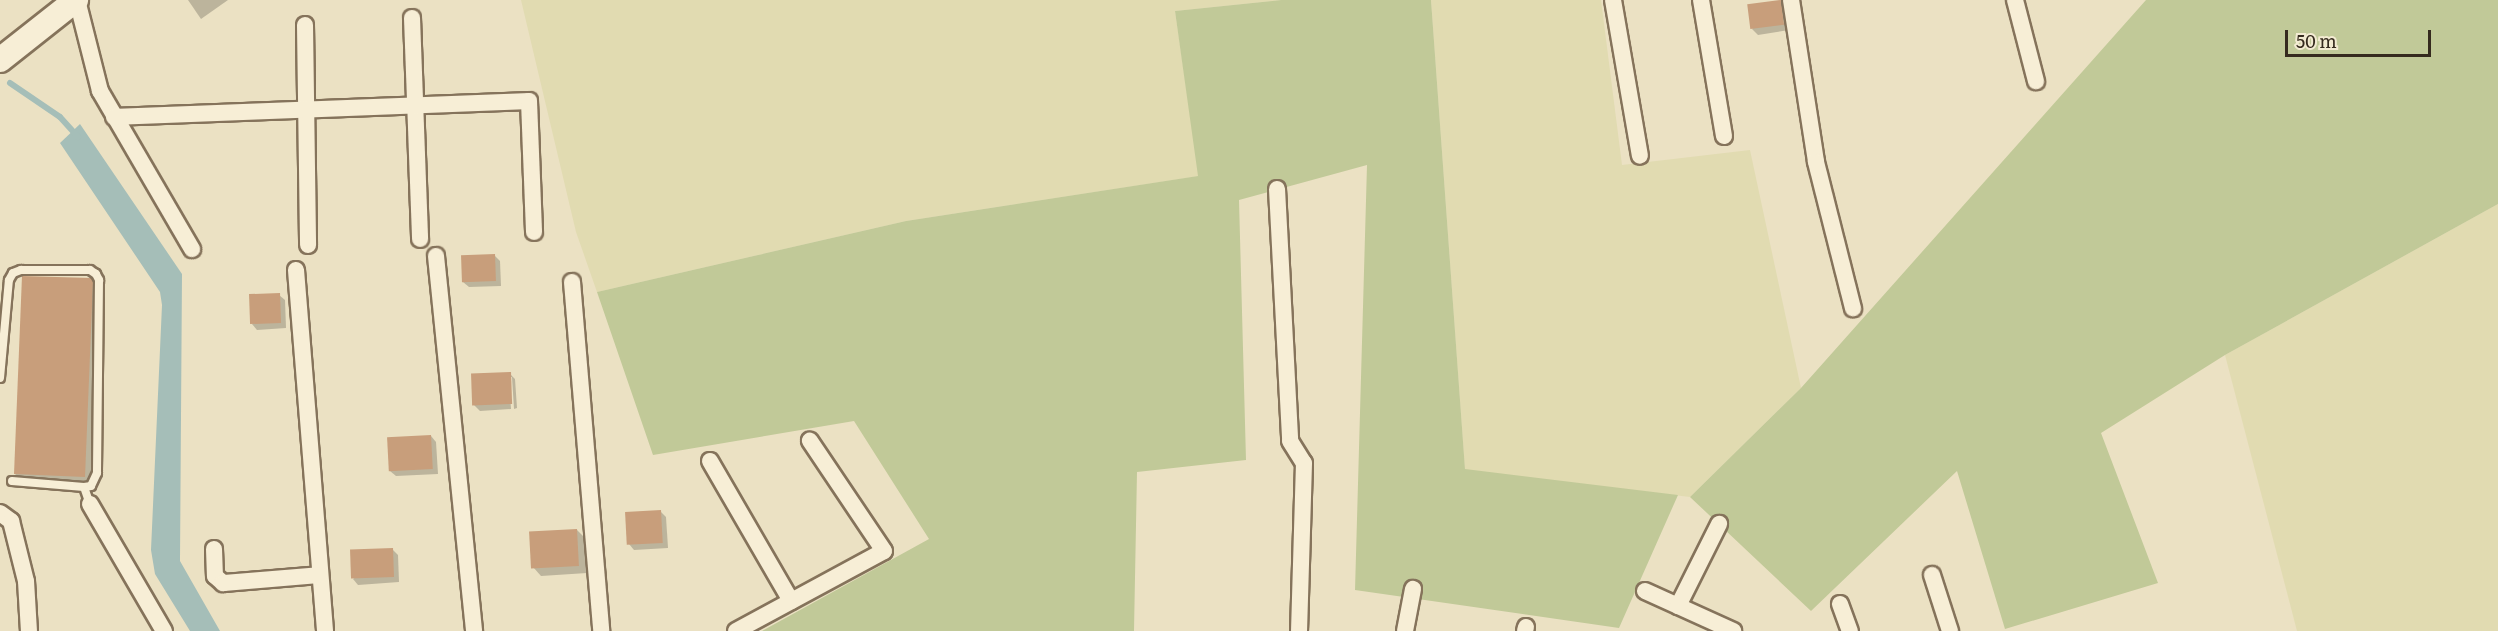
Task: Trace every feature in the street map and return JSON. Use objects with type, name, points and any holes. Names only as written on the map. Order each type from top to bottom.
[{"type":"street","points":[[0,60],[77,0],[99,91],[192,249]]},
{"type":"street","points":[[1613,0],[1640,156]]},
{"type":"street","points":[[1701,0],[1724,136]]},
{"type":"street","points":[[1791,0],[1816,162],[1853,308]]},
{"type":"street","points":[[2015,0],[2036,81]]},
{"type":"street","points":[[412,18],[420,239]]},
{"type":"street","points":[[305,25],[308,245]]},
{"type":"street","points":[[114,117],[529,101],[534,231]]},
{"type":"street","points":[[1277,189],[1290,441],[1304,463],[1299,631]]},
{"type":"street","points":[[436,256],[474,631]]},
{"type":"street","points":[[296,270],[325,631]]},
{"type":"street","points":[[572,282],[602,631]]},
{"type":"street","points":[[736,631],[884,551],[810,441]]},
{"type":"street","points":[[710,461],[791,601]]},
{"type":"street","points":[[90,504],[164,631]]},
{"type":"street","points":[[0,513],[11,521],[26,581],[29,631]]},
{"type":"street","points":[[1678,606],[1719,524]]},
{"type":"street","points":[[214,549],[215,576],[223,583],[320,575]]},
{"type":"street","points":[[1932,575],[1950,631]]},
{"type":"street","points":[[1405,631],[1413,589]]},
{"type":"street","points":[[1645,591],[1733,631]]},
{"type":"street","points":[[1840,604],[1850,631]]},
{"type":"lane","points":[[0,378],[9,280],[13,273],[21,270],[90,270],[96,274],[99,280],[97,473],[91,486],[84,487],[12,481]]},
{"type":"lane","points":[[84,487],[84,495],[90,504]]},
{"type":"shaded area","points":[[521,0],[1281,0],[1175,11],[1199,176],[906,221],[597,292],[576,232]]},
{"type":"shaded area","points":[[1431,0],[1601,0],[1622,165],[1750,150],[1801,388],[1690,497],[1465,470]]},
{"type":"shaded area","points":[[2498,204],[2498,631],[2297,631],[2225,355]]},
{"type":"green space","points":[[1281,0],[1431,0],[1465,469],[1678,495],[1619,628],[1355,590],[1367,165],[1239,200],[1246,460],[1137,472],[1134,631],[762,631],[929,539],[854,421],[653,455],[597,292],[906,221],[1198,176],[1175,11]]},
{"type":"green space","points":[[2146,0],[2498,0],[2498,204],[2225,355],[2101,433],[2158,583],[2005,629],[1957,471],[1811,611],[1690,497],[1801,388]]},
{"type":"water","points":[[80,124],[182,274],[180,561],[220,631],[190,631],[155,574],[151,550],[162,305],[160,292],[60,143]]},
{"type":"building","points":[[1781,0],[1784,25],[1750,29],[1747,4]]},
{"type":"building","points":[[495,254],[496,281],[462,282],[461,255]]},
{"type":"building","points":[[22,276],[91,278],[93,281],[85,477],[14,474]]},
{"type":"building","points":[[280,293],[281,323],[250,324],[249,294]]},
{"type":"building","points":[[511,372],[512,404],[472,405],[471,373]]},
{"type":"building","points":[[431,435],[433,469],[389,471],[387,437]]},
{"type":"building","points":[[661,510],[663,543],[627,545],[625,512]]},
{"type":"building","points":[[577,529],[579,566],[531,568],[529,532]]},
{"type":"building","points":[[393,548],[394,577],[351,578],[350,550]]},
{"type":"waterway","points":[[10,83],[60,117],[78,137]]}]
